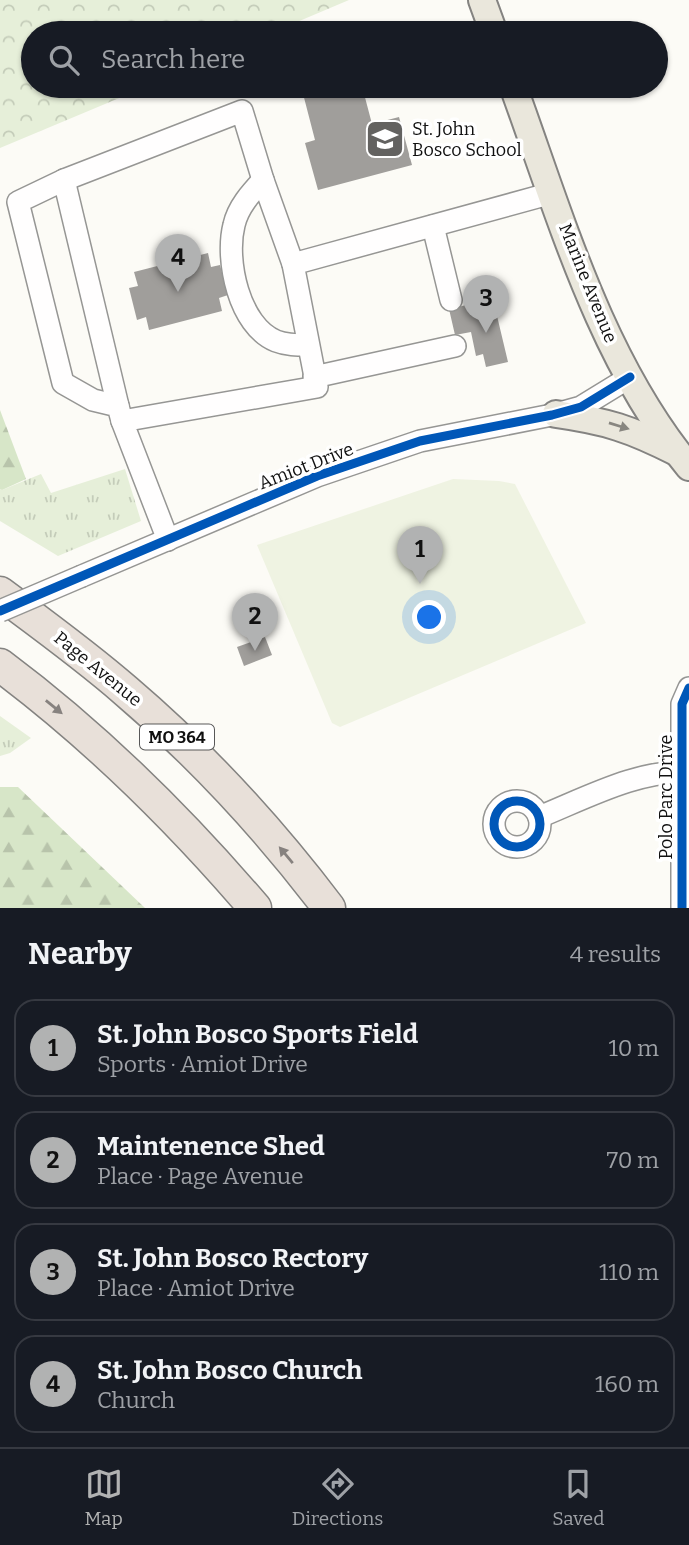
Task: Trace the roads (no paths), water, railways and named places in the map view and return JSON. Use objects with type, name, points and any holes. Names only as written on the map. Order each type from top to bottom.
[{"type":"highway","name":"Page Avenue","points":[[0,593],[77,650],[177,737],[269,834],[329,908]]},
{"type":"highway","name":"MO 364","points":[[0,665],[71,721],[121,766],[212,858],[255,908]]},
{"type":"main road","points":[[482,0],[490,21]]},
{"type":"main road","name":"Marine Avenue","points":[[517,98],[575,256],[610,338],[630,377],[683,460]]},
{"type":"main road","points":[[556,414],[597,419],[634,431],[683,460]]},
{"type":"street","points":[[242,111],[263,180],[293,264],[317,387],[120,414],[63,383],[18,202],[64,180],[242,111]]},
{"type":"street","points":[[64,180],[120,414],[168,540]]},
{"type":"street","points":[[263,180],[246,199],[234,222],[230,244],[240,297],[250,319],[274,340],[293,345],[308,345]]},
{"type":"street","points":[[293,264],[552,193]]},
{"type":"street","points":[[433,226],[451,300]]},
{"type":"street","points":[[314,377],[455,346]]},
{"type":"street","name":"Amiot Drive","points":[[0,611],[317,476],[420,441],[581,407],[630,377]]},
{"type":"street","name":"Polo Parc Drive","points":[[682,908],[685,772],[682,704],[689,688]]},
{"type":"street","points":[[540,817],[635,779],[685,772]]},
{"type":"place","name":"St. John Bosco School","points":[[385,139]]},
{"type":"place","name":"St. John Bosco Church","points":[[178,292]]},
{"type":"place","name":"St. John Bosco Rectory","points":[[486,333]]},
{"type":"place","name":"St. John Bosco Sports Field","points":[[420,584]]},
{"type":"place","name":"Maintenence Shed","points":[[255,651]]}]
